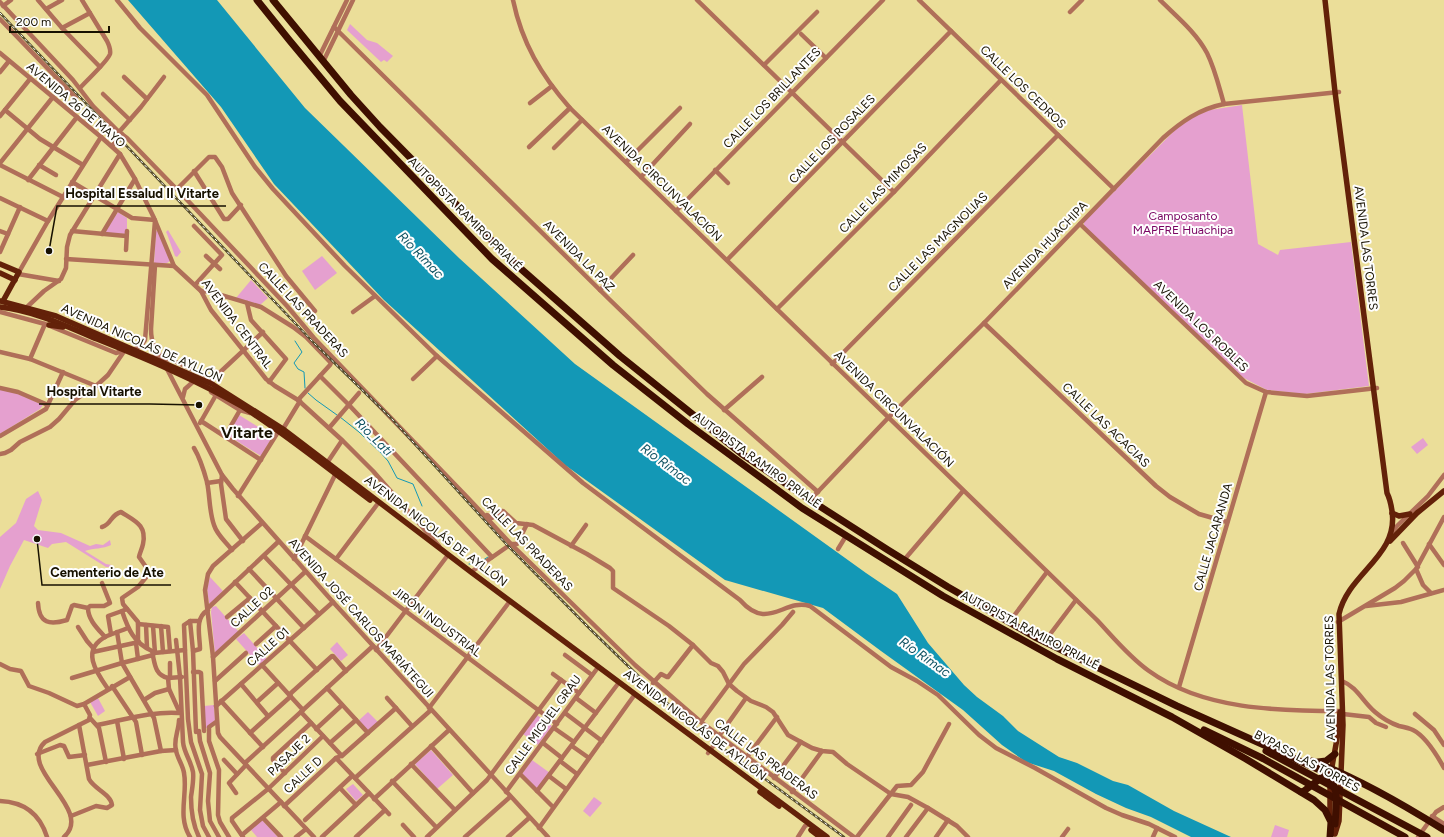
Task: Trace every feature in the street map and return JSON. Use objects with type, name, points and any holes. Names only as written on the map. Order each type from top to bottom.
[{"type":"highway","name":"AUTOPISTA RAMIRO PRIALÉ","points":[[272,0],[380,127],[512,260],[620,356],[742,454],[810,500],[904,560],[1035,636],[1177,706],[1322,770],[1331,779],[1336,789],[1337,799],[1333,823]]},
{"type":"highway","name":"AUTOPISTA RAMIRO PRIALÉ","points":[[259,1],[340,101],[492,259],[607,360],[688,424],[764,481],[846,536],[943,596],[1016,638],[1172,716],[1301,792],[1320,805],[1333,823]]},
{"type":"highway","points":[[413,178],[420,178],[423,174],[422,170]]},
{"type":"highway","points":[[764,481],[776,486],[801,502],[810,500]]},
{"type":"highway","name":"BYPASS LAS TORRES","points":[[1177,706],[1266,751],[1427,837]]},
{"type":"highway","name":"BYPASS LAS TORRES","points":[[1172,716],[1192,724],[1262,758],[1405,837]]},
{"type":"highway","points":[[1228,729],[1316,762],[1331,772],[1341,773],[1431,818],[1444,830]]},
{"type":"highway","points":[[1316,762],[1326,761],[1335,754]]},
{"type":"highway","points":[[1301,792],[1304,792],[1331,772]]},
{"type":"highway","points":[[1333,823],[1333,836]]},
{"type":"main road","name":"AVENIDA LAS TORRES","points":[[1325,0],[1391,492],[1390,498],[1393,522],[1391,534],[1386,545],[1346,595],[1340,607],[1338,622],[1342,681],[1342,712],[1331,772],[1333,823]]},
{"type":"main road","name":"AVENIDA LAS TORRES","points":[[1328,0],[1337,92]]},
{"type":"main road","points":[[0,264],[19,273],[1,301]]},
{"type":"main road","points":[[0,273],[15,280]]},
{"type":"main road","name":"AVENIDA NICOLÁS DE AYLLÓN","points":[[1,301],[56,316],[133,350],[151,356],[196,378],[211,382],[327,463],[378,504],[770,797],[807,825],[820,837]]},
{"type":"main road","name":"AVENIDA NICOLÁS DE AYLLÓN","points":[[0,307],[29,312],[125,350],[196,382],[254,412]]},
{"type":"main road","points":[[47,325],[69,328]]},
{"type":"main road","name":"AVENIDA NICOLÁS DE AYLLÓN","points":[[281,430],[335,474],[378,504]]},
{"type":"main road","points":[[1386,545],[1426,504],[1444,490]]},
{"type":"main road","points":[[1392,513],[1399,516],[1410,514]]},
{"type":"main road","points":[[1393,522],[1400,524],[1407,523]]},
{"type":"main road","name":"AVENIDA LAS TORRES","points":[[1333,836],[1339,821],[1343,725],[1335,632],[1337,607],[1345,590],[1391,534]]},
{"type":"main road","name":"AVENIDA NICOLÁS DE AYLLÓN","points":[[447,556],[471,572],[594,672],[617,685],[709,752]]},
{"type":"main road","name":"AVENIDA NICOLÁS DE AYLLÓN","points":[[807,825],[827,837]]},
{"type":"street","points":[[2,4],[11,0]]},
{"type":"street","points":[[38,0],[62,28],[100,67]]},
{"type":"street","points":[[46,9],[62,0]]},
{"type":"street","points":[[80,88],[107,60],[110,54],[110,48],[107,41],[82,0]]},
{"type":"street","points":[[117,0],[140,28],[207,95],[255,167],[345,266],[437,356],[583,483],[751,610],[762,614],[778,613],[797,605],[810,606],[885,663],[938,695],[979,735],[996,748],[1106,808],[1157,828],[1164,835],[1175,837]]},
{"type":"street","points":[[322,60],[334,27],[347,0]]},
{"type":"street","points":[[322,60],[339,31],[353,0]]},
{"type":"street","name":"AVENIDA CIRCUNVALACIÓN","points":[[513,0],[517,20],[526,45],[538,68],[570,108],[1143,666],[1160,678],[1179,687],[1226,703],[1286,709],[1342,712],[1369,717],[1376,723],[1386,727]]},
{"type":"street","points":[[697,0],[894,192]]},
{"type":"street","name":"CALLE LOS BRILLANTES","points":[[676,210],[883,0]]},
{"type":"street","name":"CALLE LOS CEDROS","points":[[919,0],[1114,189]]},
{"type":"street","points":[[1070,12],[1082,0]]},
{"type":"street","points":[[1160,0],[1194,34],[1207,53],[1219,85],[1224,104]]},
{"type":"street","name":"CALLE LAS PRADERAS","points":[[2,4],[80,88],[93,106],[177,189],[314,338],[511,544],[653,683],[792,792],[854,837]]},
{"type":"street","points":[[764,66],[817,12]]},
{"type":"street","points":[[62,28],[90,13]]},
{"type":"street","points":[[1,21],[76,98]]},
{"type":"street","name":"AVENIDA LA PAZ","points":[[334,27],[600,290],[724,410],[818,492]]},
{"type":"street","name":"CALLE LOS ROSALES","points":[[726,260],[951,31]]},
{"type":"street","points":[[801,34],[826,58]]},
{"type":"street","name":"AVENIDA 26 DE MAYO","points":[[0,53],[51,99],[101,136],[120,154],[135,179],[155,220],[174,266]]},
{"type":"street","points":[[0,72],[9,61]]},
{"type":"street","points":[[124,77],[147,99]]},
{"type":"street","points":[[112,146],[120,133],[164,77]]},
{"type":"street","points":[[0,116],[30,79]]},
{"type":"street","name":"CALLE LAS MIMOSAS","points":[[777,309],[894,192],[1001,80]]},
{"type":"street","points":[[530,103],[552,86]]},
{"type":"street","name":"AVENIDA HUACHIPA","points":[[810,500],[888,418],[984,323],[1177,126],[1194,114],[1210,107],[1224,104],[1337,92]]},
{"type":"street","points":[[103,94],[130,120]]},
{"type":"street","points":[[51,99],[0,163],[28,180],[63,197]]},
{"type":"street","points":[[529,147],[570,108]]},
{"type":"street","points":[[626,162],[680,108]]},
{"type":"street","points":[[5,110],[27,129],[53,148],[83,165]]},
{"type":"street","points":[[28,180],[77,117]]},
{"type":"street","points":[[554,148],[582,120]]},
{"type":"street","points":[[641,176],[690,124]]},
{"type":"street","name":"CALLE LAS MAGNOLIAS","points":[[832,364],[1058,135]]},
{"type":"street","points":[[59,281],[19,273],[48,220],[101,136]]},
{"type":"street","points":[[27,307],[44,291],[61,279],[66,268],[68,240],[72,231],[120,154]]},
{"type":"street","points":[[177,189],[194,170],[209,157],[215,157],[222,167],[232,192],[286,276],[315,311]]},
{"type":"street","points":[[40,165],[56,175]]},
{"type":"street","points":[[194,170],[224,219],[228,219],[241,205]]},
{"type":"street","points":[[715,170],[728,183]]},
{"type":"street","points":[[102,234],[135,179]]},
{"type":"street","points":[[72,182],[134,219],[155,220],[151,329],[151,338],[154,347]]},
{"type":"street","points":[[0,198],[48,220]]},
{"type":"street","points":[[0,252],[20,207]]},
{"type":"street","name":"AVENIDA LOS ROBLES","points":[[1080,224],[1246,384],[1266,392],[1307,396],[1376,388]]},
{"type":"street","points":[[194,226],[222,255],[195,285]]},
{"type":"street","points":[[0,230],[8,234]]},
{"type":"street","points":[[72,231],[102,234],[127,233],[126,250]]},
{"type":"street","points":[[600,290],[633,255]]},
{"type":"street","points":[[206,256],[220,269]]},
{"type":"street","points":[[66,260],[174,266]]},
{"type":"street","points":[[133,350],[144,343],[153,265]]},
{"type":"street","name":"AVENIDA CENTRAL","points":[[174,266],[204,293],[211,310],[269,382],[299,400],[373,471],[447,556]]},
{"type":"street","points":[[204,293],[260,306],[293,328],[318,349],[331,364],[299,400],[238,496]]},
{"type":"street","points":[[353,312],[375,296]]},
{"type":"street","points":[[247,303],[251,320],[286,359],[269,382]]},
{"type":"street","points":[[0,312],[47,325],[116,353],[125,350]]},
{"type":"street","name":"CALLE LAS ACACIAS","points":[[984,323],[1131,464],[1156,486],[1199,514],[1227,522]]},
{"type":"street","points":[[30,359],[47,325]]},
{"type":"street","points":[[151,356],[166,359],[202,374],[211,382],[263,332]]},
{"type":"street","points":[[144,343],[150,344],[166,359]]},
{"type":"street","points":[[0,454],[5,453],[20,442],[50,427],[75,400],[96,386],[108,375],[119,361],[125,350]]},
{"type":"street","points":[[0,352],[30,359],[96,386]]},
{"type":"street","points":[[413,379],[437,356]]},
{"type":"street","name":"AVENIDA JOSÉ CARLOS MARIÁTEGUI","points":[[167,369],[183,397],[222,475],[238,496],[305,572],[548,837]]},
{"type":"street","points":[[0,436],[46,409],[63,372]]},
{"type":"street","points":[[320,376],[492,557]]},
{"type":"street","points":[[724,410],[762,377]]},
{"type":"street","points":[[183,397],[185,389],[196,382],[240,410],[254,412]]},
{"type":"street","points":[[0,388],[18,392],[48,405]]},
{"type":"street","name":"CALLE JACARANDA","points":[[1179,687],[1266,392]]},
{"type":"street","points":[[329,428],[359,393]]},
{"type":"street","points":[[198,426],[216,395]]},
{"type":"street","points":[[224,436],[240,410]]},
{"type":"street","points":[[201,421],[261,460]]},
{"type":"street","points":[[327,463],[342,442]]},
{"type":"street","points":[[194,448],[207,483],[211,517],[214,527],[232,550]]},
{"type":"street","points":[[294,559],[335,474]]},
{"type":"street","points":[[222,475],[220,482],[226,519],[243,541]]},
{"type":"street","points":[[1391,534],[1428,496],[1444,475]]},
{"type":"street","points":[[207,483],[220,482]]},
{"type":"street","points":[[904,560],[963,491]]},
{"type":"street","points":[[468,498],[491,518],[501,511],[516,523],[533,525],[610,568],[613,571],[613,588],[693,644],[711,663],[718,666],[729,684],[746,698],[766,707],[777,717],[788,735],[812,748],[833,752],[847,764],[891,794],[908,797],[913,802],[928,808],[948,820],[968,837]]},
{"type":"street","points":[[336,559],[378,504]]},
{"type":"street","points":[[102,528],[107,526],[115,514],[121,512],[141,525],[144,532],[143,544],[139,557],[146,567],[148,574],[138,587],[122,598],[128,628],[133,637],[138,642],[152,650],[154,654]]},
{"type":"street","points":[[1338,622],[1404,581],[1417,568],[1444,517]]},
{"type":"street","points":[[262,523],[210,570],[205,590],[213,657],[216,722],[220,738],[314,837]]},
{"type":"street","points":[[471,572],[511,544],[517,544],[527,524]]},
{"type":"street","points":[[571,546],[586,525]]},
{"type":"street","name":"JIRÓN INDUSTRIAL","points":[[305,536],[539,710],[589,758]]},
{"type":"street","points":[[838,549],[846,536]]},
{"type":"street","points":[[193,651],[200,649],[199,621],[202,614],[278,542]]},
{"type":"street","points":[[1404,543],[1417,568],[1423,585],[1431,593]]},
{"type":"street","points":[[1429,544],[1444,565]]},
{"type":"street","points":[[264,556],[319,614]]},
{"type":"street","points":[[236,793],[229,783],[236,774],[263,746],[346,671],[375,648],[406,611],[447,556]]},
{"type":"street","points":[[250,569],[304,628]]},
{"type":"street","name":"CALLE 02","points":[[213,657],[305,572]]},
{"type":"street","points":[[1013,617],[1047,572]]},
{"type":"street","points":[[235,582],[317,670]]},
{"type":"street","points":[[38,603],[38,612],[42,619],[49,623],[67,620],[71,608],[74,605],[88,608],[90,606],[104,606],[110,603],[102,583]]},
{"type":"street","points":[[1362,607],[1401,602],[1444,590]]},
{"type":"street","points":[[227,617],[250,598]]},
{"type":"street","points":[[1051,633],[1076,600]]},
{"type":"street","name":"CALLE 01","points":[[216,706],[333,602]]},
{"type":"street","points":[[305,820],[430,709],[509,603]]},
{"type":"street","points":[[88,608],[90,618],[105,637]]},
{"type":"street","points":[[125,610],[138,624],[168,628],[170,651]]},
{"type":"street","points":[[111,634],[108,616],[125,610]]},
{"type":"street","points":[[701,722],[744,664],[793,612]]},
{"type":"street","points":[[199,621],[190,621],[184,625],[186,677],[191,742],[202,774],[200,810],[203,826],[209,837]]},
{"type":"street","points":[[190,621],[193,651],[193,672],[201,747],[210,773],[208,801],[210,821],[219,837]]},
{"type":"street","points":[[138,624],[138,659]]},
{"type":"street","points":[[146,625],[147,648]]},
{"type":"street","points":[[153,626],[154,654],[157,672],[162,677],[186,677]]},
{"type":"street","points":[[161,626],[163,652]]},
{"type":"street","points":[[256,644],[276,626]]},
{"type":"street","points":[[78,627],[94,650]]},
{"type":"street","points":[[128,628],[105,637],[99,642],[94,650],[92,658],[96,670],[136,722],[142,755]]},
{"type":"street","points":[[117,632],[122,663],[152,714],[161,751]]},
{"type":"street","points":[[176,640],[180,677],[182,734],[184,748],[192,770],[192,811],[194,825],[199,837]]},
{"type":"street","points":[[94,650],[119,647],[138,642]]},
{"type":"street","points":[[653,683],[661,674],[668,677],[693,644]]},
{"type":"street","points":[[72,678],[154,654],[185,650]]},
{"type":"street","points":[[215,681],[246,653]]},
{"type":"street","points":[[565,655],[594,672]]},
{"type":"street","points":[[250,732],[290,697],[291,694],[332,656],[346,671]]},
{"type":"street","points":[[0,664],[10,669],[22,671],[29,686],[49,693],[73,705],[80,706],[130,677]]},
{"type":"street","points":[[170,664],[169,689],[179,713],[179,723],[175,739],[176,750],[185,774],[183,802],[185,827],[190,837]]},
{"type":"street","points":[[262,665],[316,729],[342,756]]},
{"type":"street","points":[[193,672],[201,673],[199,731]]},
{"type":"street","name":"CALLE MIGUEL GRAU","points":[[506,792],[594,672]]},
{"type":"street","points":[[553,674],[579,693]]},
{"type":"street","points":[[427,837],[491,775],[561,680]]},
{"type":"street","points":[[1342,681],[1354,688],[1374,711],[1385,719],[1391,723],[1413,730],[1417,733],[1430,746],[1444,768]]},
{"type":"street","points":[[257,702],[278,683]]},
{"type":"street","points":[[240,684],[268,716]]},
{"type":"street","points":[[537,791],[617,685]]},
{"type":"street","points":[[327,688],[368,733]]},
{"type":"street","points":[[144,700],[155,693],[169,689]]},
{"type":"street","points":[[215,692],[263,746]]},
{"type":"street","points":[[539,828],[633,697]]},
{"type":"street","points":[[387,698],[412,726]]},
{"type":"street","points":[[576,698],[596,713]]},
{"type":"street","points":[[709,752],[746,698]]},
{"type":"street","points":[[84,704],[90,718],[99,728],[106,762]]},
{"type":"street","points":[[316,729],[342,705]]},
{"type":"street","points":[[389,814],[336,758],[342,756],[396,708]]},
{"type":"street","points":[[97,725],[165,712],[179,713]]},
{"type":"street","points":[[565,713],[602,741]]},
{"type":"street","points":[[1415,714],[1434,730],[1444,745]]},
{"type":"street","points":[[747,757],[777,717]]},
{"type":"street","points":[[64,837],[70,830],[71,816],[41,766],[37,754],[39,748],[45,742],[88,721],[90,718]]},
{"type":"street","points":[[330,743],[356,720]]},
{"type":"street","points":[[118,721],[124,759]]},
{"type":"street","points":[[216,722],[209,727],[208,741],[219,770],[218,815],[220,822],[229,837]]},
{"type":"street","points":[[285,773],[273,760],[273,758],[311,723]]},
{"type":"street","points":[[857,837],[899,786],[911,785],[923,772],[949,724]]},
{"type":"street","points":[[71,816],[96,806],[107,808],[112,805],[110,800],[92,783],[79,725]]},
{"type":"street","points":[[374,799],[410,764],[449,730]]},
{"type":"street","name":"PASAJE 2","points":[[242,836],[232,821],[232,818],[268,789],[323,736]]},
{"type":"street","points":[[774,778],[801,742]]},
{"type":"street","points":[[542,743],[577,774]]},
{"type":"street","points":[[37,754],[62,745],[70,757],[85,756]]},
{"type":"street","points":[[431,746],[473,793]]},
{"type":"street","points":[[87,765],[161,751],[176,750]]},
{"type":"street","points":[[792,792],[822,751]]},
{"type":"street","name":"CALLE D","points":[[242,836],[336,758]]},
{"type":"street","points":[[224,760],[236,774]]},
{"type":"street","points":[[410,764],[455,810]]},
{"type":"street","points":[[520,774],[553,807]]},
{"type":"street","points":[[549,776],[566,789]]},
{"type":"street","points":[[392,781],[436,827]]},
{"type":"street","points":[[340,788],[356,805]]},
{"type":"street","points":[[322,837],[369,793]]},
{"type":"street","points":[[466,837],[510,797]]},
{"type":"street","points":[[0,801],[14,802],[27,808],[43,826],[46,837]]},
{"type":"street","points":[[888,837],[913,802]]},
{"type":"street","points":[[1418,837],[1436,812],[1444,807]]},
{"type":"street","points":[[906,837],[928,808]]},
{"type":"street","points":[[356,837],[385,810]]},
{"type":"street","points":[[263,818],[281,837]]},
{"type":"street","points":[[508,837],[529,818]]},
{"type":"street","points":[[1431,818],[1444,824]]},
{"type":"street","points":[[936,837],[948,820]]},
{"type":"street","points":[[404,825],[414,837]]},
{"type":"street","points":[[798,837],[807,825]]},
{"type":"street","points":[[296,837],[306,828]]},
{"type":"street","points":[[1153,837],[1157,828]]},
{"type":"street","points":[[1062,837],[1068,829]]},
{"type":"green space","points":[[350,24],[367,40],[377,43],[393,56],[387,62],[384,60],[381,62],[347,30]]},
{"type":"green space","name":"Camposanto MAPFRE Huachipa","points":[[1242,105],[1258,244],[1278,255],[1280,250],[1351,242],[1369,386],[1305,394],[1267,390],[1240,376],[1084,227],[1084,222],[1177,128],[1195,116],[1210,110]]},
{"type":"green space","points":[[118,212],[127,218],[127,231],[125,234],[104,233]]},
{"type":"green space","points":[[168,230],[181,252],[177,257],[175,256],[166,232]]},
{"type":"green space","points":[[156,231],[158,231],[170,261],[167,263],[154,263]]},
{"type":"green space","points":[[322,256],[337,273],[315,290],[302,271]]},
{"type":"green space","points":[[251,280],[268,298],[260,305],[236,298]]},
{"type":"green space","points":[[0,389],[16,393],[43,405],[40,409],[0,434]]},
{"type":"green space","points":[[239,415],[273,436],[261,456],[227,435]]},
{"type":"green space","points":[[1423,438],[1428,445],[1417,454],[1411,447]]},
{"type":"green space","points":[[38,491],[42,500],[34,526],[38,530],[61,533],[90,546],[96,544],[103,545],[110,540],[111,545],[85,551],[106,564],[112,565],[112,567],[106,567],[66,542],[52,544],[48,548],[24,540],[0,589],[0,537],[16,523],[26,499]]},
{"type":"green space","points":[[210,577],[223,591],[211,603],[209,603],[207,589]]},
{"type":"green space","points":[[216,606],[239,632],[215,654],[211,612],[212,607]]},
{"type":"green space","points":[[244,633],[267,659],[259,665],[236,639]]},
{"type":"green space","points":[[337,642],[348,655],[341,661],[330,649]]},
{"type":"green space","points":[[98,698],[105,711],[98,716],[90,702]]},
{"type":"green space","points":[[214,705],[215,720],[207,728],[205,728],[204,706]]},
{"type":"green space","points":[[368,712],[378,722],[368,732],[358,721]]},
{"type":"green space","points":[[537,715],[552,726],[538,745],[523,734]]},
{"type":"green space","points":[[431,750],[453,775],[437,789],[415,764]]},
{"type":"green space","points":[[532,760],[550,773],[537,790],[522,774]]},
{"type":"green space","points":[[353,784],[363,795],[356,801],[346,789]]},
{"type":"green space","points":[[594,797],[602,803],[590,817],[583,811]]},
{"type":"green space","points":[[262,820],[278,837],[257,837],[251,830]]},
{"type":"green space","points":[[1275,825],[1289,830],[1287,837],[1271,837]]},
{"type":"water","name":"Río Rímac","points":[[128,0],[217,0],[305,108],[459,258],[575,364],[897,594],[928,643],[964,685],[977,697],[1003,716],[1018,731],[1059,757],[1077,763],[1113,781],[1128,785],[1174,811],[1231,837],[1191,837],[1151,817],[1126,808],[1096,794],[1054,771],[1026,762],[1002,745],[963,710],[823,608],[725,580],[565,465],[384,300],[274,184],[221,107]]},
{"type":"waterway","name":"Rio_Lati","points":[[295,341],[302,352],[294,363],[298,369],[304,372],[305,388]]},
{"type":"waterway","name":"Rio_Lati","points":[[308,393],[337,415]]},
{"type":"waterway","name":"Rio_Lati","points":[[340,417],[359,432],[381,453],[388,461],[397,478],[413,484],[422,506]]},
{"type":"waterway","name":"Rio_Lati","points":[[469,564],[477,564],[488,557]]},
{"type":"railway","points":[[0,13],[314,343],[391,418],[508,546],[591,630],[660,697],[701,732],[844,837]]},
{"type":"place","name":"Hospital Essalud II Vitarte","points":[[49,251]]},
{"type":"place","name":"Hospital Vitarte","points":[[199,405]]},
{"type":"place","name":"Cementerio de Ate","points":[[37,539]]},
{"type":"district","name":"Vitarte","points":[[247,432]]}]
